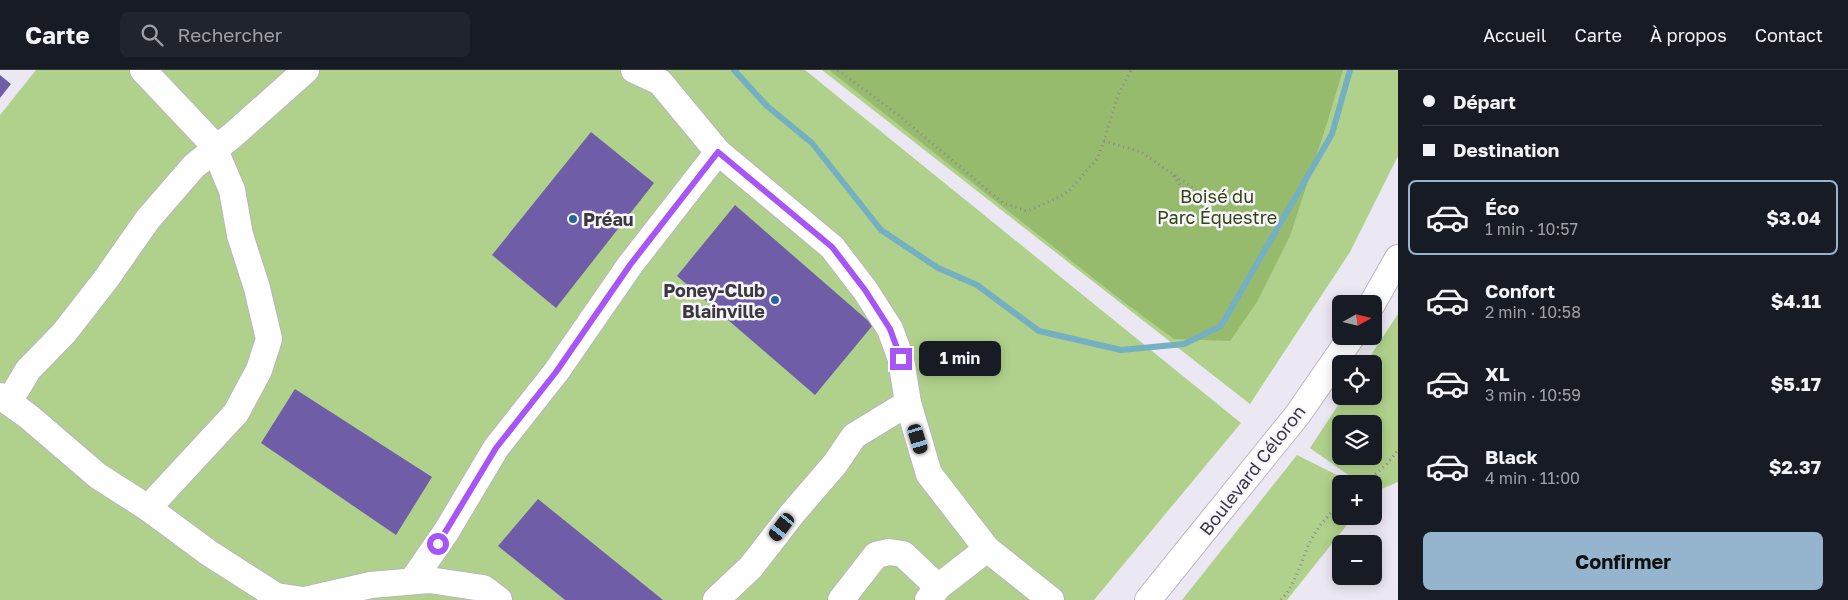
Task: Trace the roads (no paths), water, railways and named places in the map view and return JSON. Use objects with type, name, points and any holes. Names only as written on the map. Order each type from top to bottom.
[{"type":"street","points":[[144,70],[212,143],[232,190],[240,235],[257,288],[269,339],[259,370],[236,412],[148,508]]},
{"type":"street","points":[[306,70],[215,150],[194,166],[148,219],[106,279],[64,333],[28,370],[5,399],[28,416],[98,476],[148,508],[209,553],[276,596],[304,600],[371,585],[429,580],[483,588],[500,600]]},
{"type":"street","points":[[634,70],[660,82],[718,152],[832,247],[860,283],[890,329],[901,359],[908,404],[929,474],[987,549],[1052,600]]},
{"type":"street","points":[[412,581],[446,532],[496,448],[556,372],[630,265],[718,152]]},
{"type":"street","points":[[1377,295],[1398,258]]},
{"type":"street","name":"Boulevard Céloron","points":[[1148,600],[1281,435],[1346,345]]},
{"type":"street","points":[[716,600],[751,567],[792,514],[835,464],[854,436],[908,404]]},
{"type":"street","points":[[444,582],[446,532]]},
{"type":"street","points":[[842,600],[876,555],[889,552],[903,554],[933,593],[987,549]]},
{"type":"waterway","points":[[734,70],[767,106],[812,143],[881,230],[938,268],[977,285],[1039,331],[1121,350],[1184,344],[1221,326],[1332,134],[1350,70]]},
{"type":"place","name":"Préau","points":[[573,219]]},
{"type":"place","name":"Poney-Club Blainville","points":[[775,300]]},
{"type":"park label","name":"Boisé du Parc Équestre","points":[[1217,206]]}]
